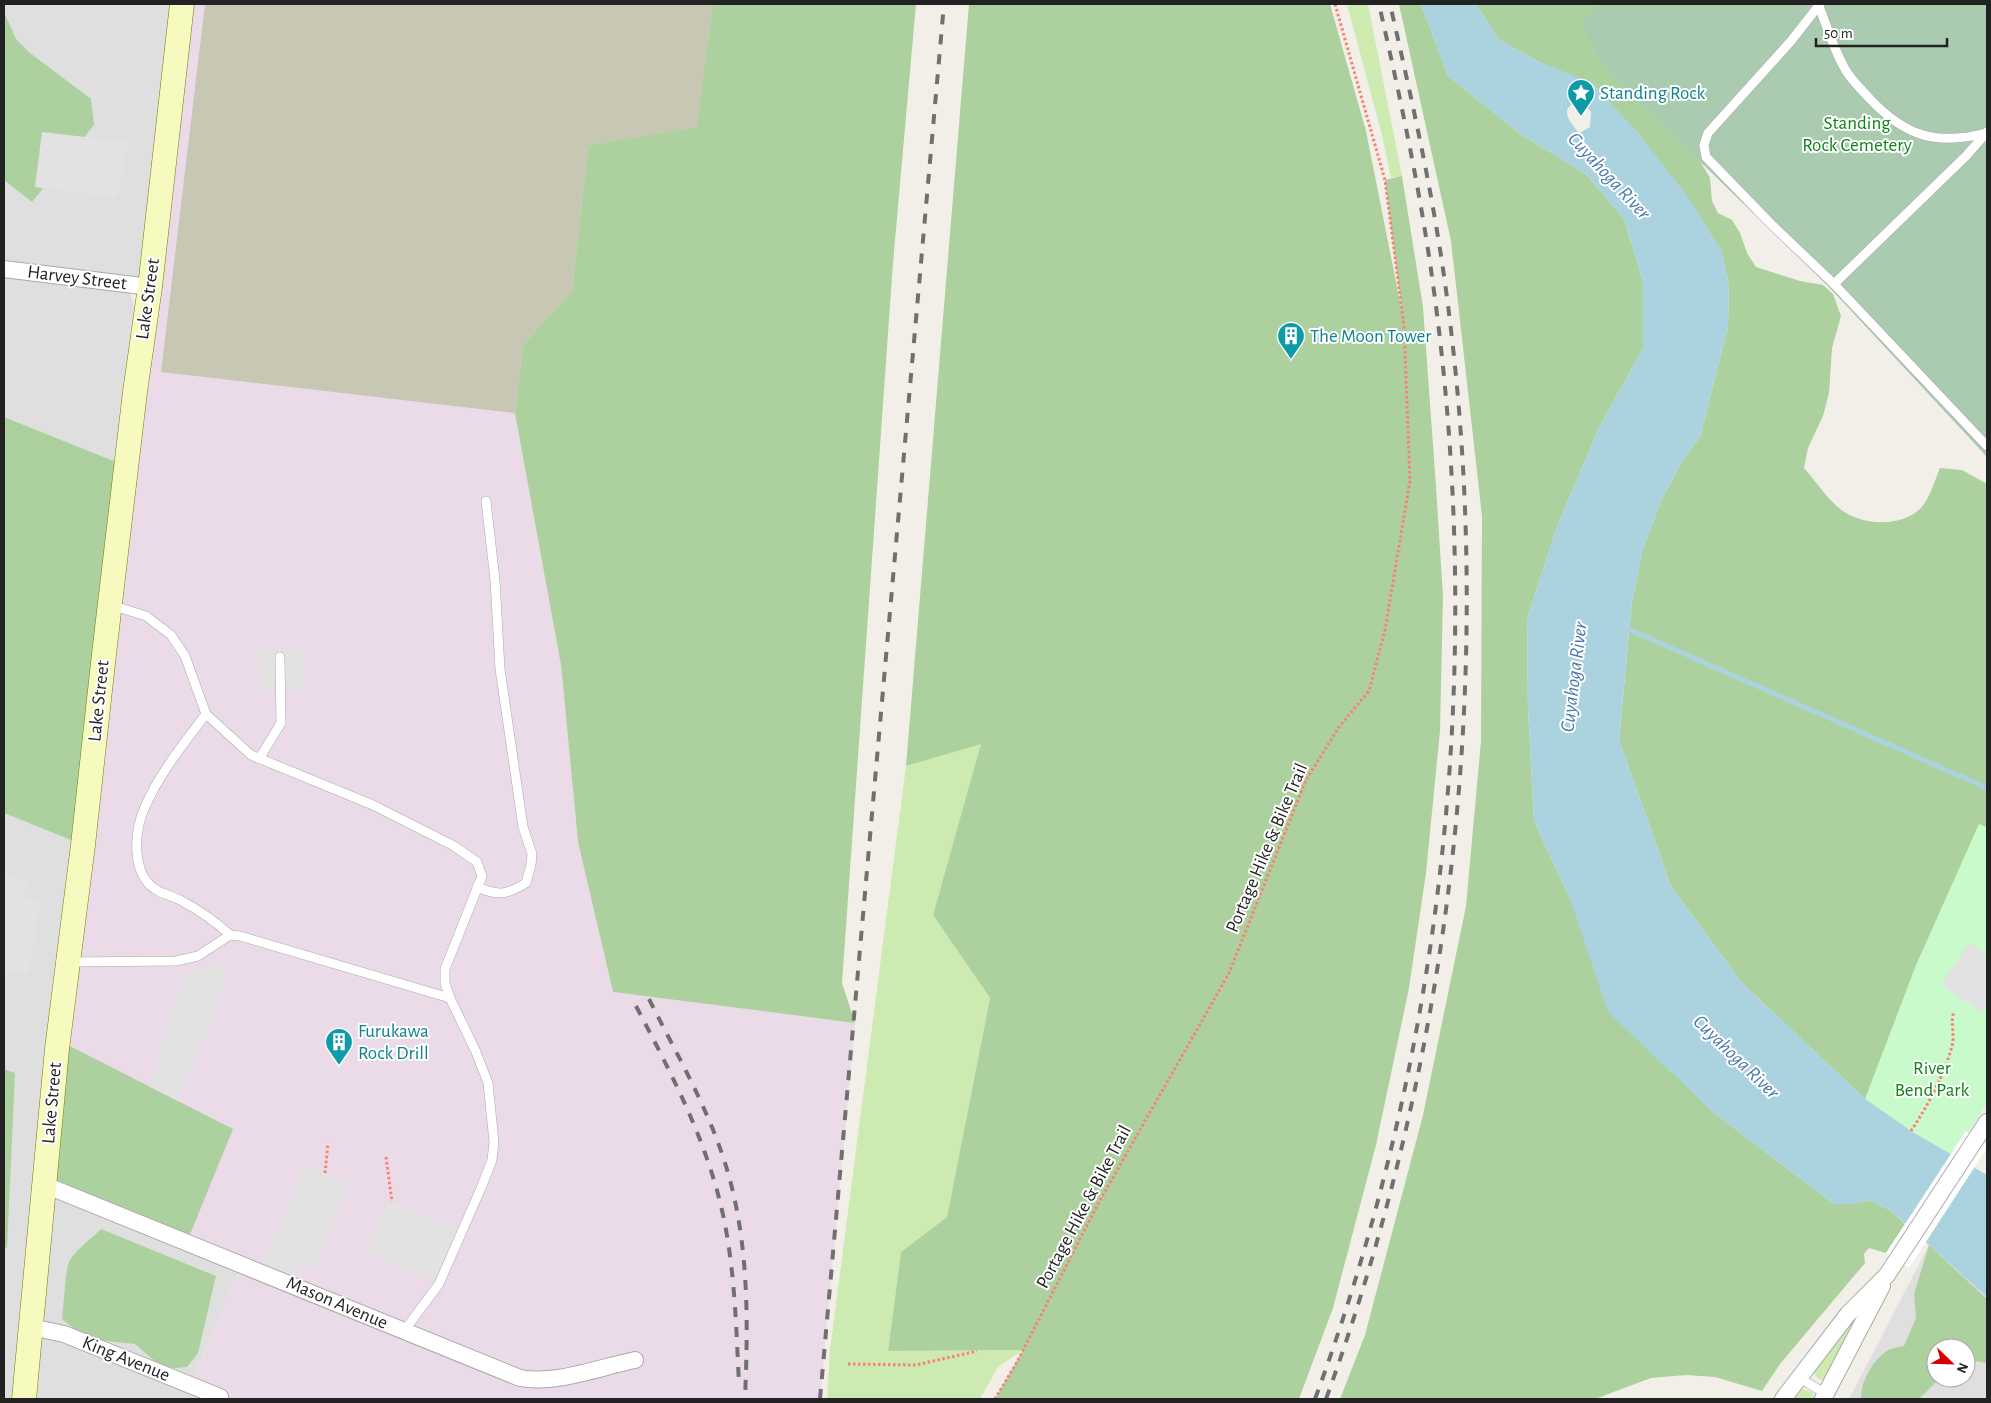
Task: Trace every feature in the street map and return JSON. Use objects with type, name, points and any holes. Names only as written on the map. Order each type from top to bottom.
[{"type":"street","name":"Lake Street","points":[[24,1399],[53,1084],[109,605],[150,287],[182,4]]},
{"type":"street","name":"Harvey Street","points":[[4,269],[150,287]]},
{"type":"street","points":[[1783,1399],[1848,1314],[1887,1274],[1987,1122]]},
{"type":"street","name":"Mason Avenue","points":[[45,1185],[404,1331],[463,1357],[520,1378],[534,1381],[635,1360]]},
{"type":"street","points":[[1825,1397],[1887,1274]]},
{"type":"street","name":"King Avenue","points":[[31,1327],[64,1334],[220,1397]]},
{"type":"lane","points":[[1820,5],[1831,39],[1846,71],[1886,115],[1909,131],[1934,139],[1963,139],[1987,133]]},
{"type":"lane","points":[[1820,5],[1791,41],[1708,133],[1704,145],[1706,157],[1771,224],[1834,284],[1987,446]]},
{"type":"lane","points":[[1834,284],[1966,156],[1987,133]]},
{"type":"lane","points":[[477,887],[490,892],[509,893],[526,883],[532,865],[532,854],[523,827],[500,669],[495,580],[486,500]]},
{"type":"lane","points":[[109,605],[146,616],[170,635],[185,656],[206,714],[243,749],[259,759],[373,805],[469,854],[477,862],[482,876],[445,969],[445,983],[488,1083],[494,1142],[492,1160],[436,1289],[404,1331]]},
{"type":"lane","points":[[259,759],[281,723],[280,658]]},
{"type":"lane","points":[[206,714],[178,752],[144,808],[138,832],[137,850],[145,879],[155,889],[211,918],[230,935],[240,936],[450,998]]},
{"type":"lane","points":[[68,962],[176,960],[198,956],[230,935]]},
{"type":"lane","points":[[1798,1377],[1825,1397]]},
{"type":"path","name":"Portage Hike & Bike Trail","points":[[995,1399],[1017,1362],[1098,1204],[1229,974],[1306,780],[1339,727],[1369,691],[1385,630],[1410,481],[1404,326],[1385,180],[1335,4]]},
{"type":"path","points":[[1911,1131],[1930,1101],[1950,1052],[1954,1011]]},
{"type":"path","points":[[325,1173],[328,1143]]},
{"type":"path","points":[[386,1157],[392,1202]]},
{"type":"path","points":[[848,1364],[916,1365],[977,1351]]},
{"type":"shaded area","points":[[4,4],[182,4],[150,287],[127,284],[135,309],[117,463],[4,417]]},
{"type":"shaded area","points":[[182,4],[713,4],[698,127],[588,145],[561,665],[578,842],[613,992],[855,1023],[820,1399],[237,1399],[193,1381],[242,1264],[45,1185]]},
{"type":"shaded area","points":[[205,4],[713,4],[698,127],[588,145],[572,291],[523,345],[515,413],[161,372]]},
{"type":"shaded area","points":[[42,132],[128,142],[117,198],[35,187]]},
{"type":"shaded area","points":[[258,651],[304,651],[305,690],[260,691]]},
{"type":"shaded area","points":[[4,813],[83,845],[242,1264],[193,1380],[237,1399],[4,1399],[4,1077],[14,1073],[4,1069]]},
{"type":"shaded area","points":[[4,872],[26,881],[24,897],[41,902],[29,974],[4,971]]},
{"type":"shaded area","points":[[1969,943],[1987,955],[1987,1004],[1981,1012],[1941,985]]},
{"type":"shaded area","points":[[225,961],[223,985],[197,1058],[178,1101],[150,1087],[182,982],[179,976]]},
{"type":"shaded area","points":[[305,1165],[350,1183],[315,1265],[295,1272],[289,1283],[260,1271]]},
{"type":"shaded area","points":[[388,1200],[462,1230],[439,1284],[366,1252]]},
{"type":"shaded area","points":[[1929,1245],[1987,1297],[1987,1399],[1849,1399]]},
{"type":"green space","points":[[713,4],[916,4],[893,263],[842,983],[855,1023],[613,992],[578,842],[561,665],[515,413],[523,345],[572,291],[588,145],[697,127]]},
{"type":"green space","points":[[969,4],[1330,4],[1366,131],[1402,312],[1385,180],[1402,176],[1423,307],[1435,472],[1443,596],[1440,731],[1426,873],[1409,988],[1376,1145],[1333,1308],[1299,1399],[995,1399],[1023,1350],[888,1351],[901,1252],[947,1217],[990,998],[933,915],[981,744],[906,766]]},
{"type":"green space","points":[[1347,4],[1368,4],[1402,176],[1391,178],[1382,135]]},
{"type":"green space","points":[[1399,4],[1421,4],[1448,76],[1523,136],[1586,174],[1624,219],[1643,281],[1643,348],[1599,428],[1558,524],[1527,619],[1528,708],[1534,821],[1570,899],[1713,1112],[1834,1204],[1853,1204],[1868,1200],[1890,1210],[1905,1224],[1886,1253],[1869,1248],[1864,1254],[1865,1263],[1780,1364],[1762,1391],[1715,1377],[1686,1375],[1651,1378],[1595,1399],[1340,1399],[1365,1335],[1423,1115],[1466,906],[1481,741],[1482,516],[1451,241]]},
{"type":"green space","points":[[1476,4],[1607,4],[1642,101],[1659,120],[1681,135],[1700,161],[1710,178],[1712,201],[1718,213],[1732,220],[1740,233],[1747,253],[1756,267],[1800,281],[1823,285],[1833,294],[1841,316],[1832,348],[1829,393],[1823,416],[1808,448],[1804,468],[1832,502],[1843,511],[1862,520],[1873,522],[1896,521],[1916,512],[1924,504],[1940,468],[1962,470],[1987,484],[1987,935],[1905,1127],[1865,1099],[1741,982],[1671,886],[1619,740],[1632,602],[1642,552],[1660,503],[1682,461],[1700,437],[1728,327],[1729,285],[1721,250],[1637,132],[1538,61],[1499,40]]},
{"type":"green space","name":"Standing Rock Cemetery","points":[[1599,4],[1987,4],[1987,457],[1830,288],[1611,75],[1581,26]]},
{"type":"green space","points":[[4,12],[16,39],[30,53],[91,99],[94,125],[32,202],[4,180]]},
{"type":"green space","points":[[4,417],[126,466],[83,845],[4,813]]},
{"type":"green space","points":[[982,743],[933,915],[990,998],[947,1217],[901,1252],[888,1351],[1023,1350],[998,1367],[980,1399],[827,1399],[830,1350],[906,766]]},
{"type":"green space","name":"River Bend Park","points":[[1979,824],[1987,827],[1987,1103],[1953,1156],[1911,1131],[1865,1099],[1916,965]]},
{"type":"green space","points":[[58,1040],[233,1129],[187,1242],[45,1185]]},
{"type":"green space","points":[[4,1069],[15,1073],[7,1248],[4,1247]]},
{"type":"green space","points":[[101,1229],[216,1276],[198,1353],[187,1367],[164,1369],[135,1344],[87,1339],[62,1319],[68,1264],[81,1247]]},
{"type":"green space","points":[[1929,1245],[1987,1299],[1987,1363],[1976,1361],[1976,1338],[1926,1338],[1926,1388],[1930,1388],[1919,1399],[1861,1399],[1865,1378],[1872,1366],[1888,1350],[1904,1346],[1916,1318],[1914,1294]]},
{"type":"green space","points":[[1854,1317],[1857,1317],[1825,1380],[1818,1379],[1813,1370]]},
{"type":"green space","points":[[1801,1389],[1812,1392],[1815,1399],[1789,1399]]},
{"type":"water","name":"Cuyahoga River","points":[[1421,4],[1476,4],[1499,40],[1538,61],[1594,84],[1637,132],[1686,194],[1721,250],[1729,285],[1728,327],[1700,437],[1682,461],[1660,503],[1642,552],[1632,602],[1619,740],[1671,886],[1741,982],[1865,1099],[1911,1131],[1987,1175],[1987,1297],[1890,1210],[1868,1200],[1853,1204],[1834,1204],[1713,1112],[1608,1012],[1570,899],[1534,821],[1528,708],[1527,619],[1558,524],[1599,428],[1643,348],[1643,281],[1624,219],[1586,174],[1523,136],[1448,76]],"holes":[[[1583,101],[1591,112],[1590,127],[1579,133],[1568,118],[1568,109],[1575,103]]]},
{"type":"pier","points":[[1966,1131],[1987,1145],[1987,1148],[1909,1268],[1886,1253]]},
{"type":"waterway","points":[[1624,627],[1987,788]]},
{"type":"railway","points":[[820,1399],[944,4]]},
{"type":"railway","points":[[1315,1399],[1360,1265],[1396,1128],[1424,989],[1443,849],[1453,708],[1455,566],[1448,425],[1433,284],[1422,213],[1402,108],[1379,4]]},
{"type":"railway","points":[[1326,1399],[1370,1264],[1406,1127],[1434,988],[1453,848],[1464,707],[1466,565],[1460,424],[1440,248],[1406,73],[1390,4]]},
{"type":"railway","points":[[649,999],[705,1110],[730,1180],[741,1234],[746,1289],[745,1399]]},
{"type":"railway","points":[[636,1006],[685,1104],[714,1180],[726,1228],[732,1273],[739,1384]]},
{"type":"place","name":"Standing Rock","points":[[1581,117]]},
{"type":"place","name":"The Moon Tower","points":[[1291,360]]},
{"type":"place","name":"Furukawa Rock Drill","points":[[339,1066]]}]
